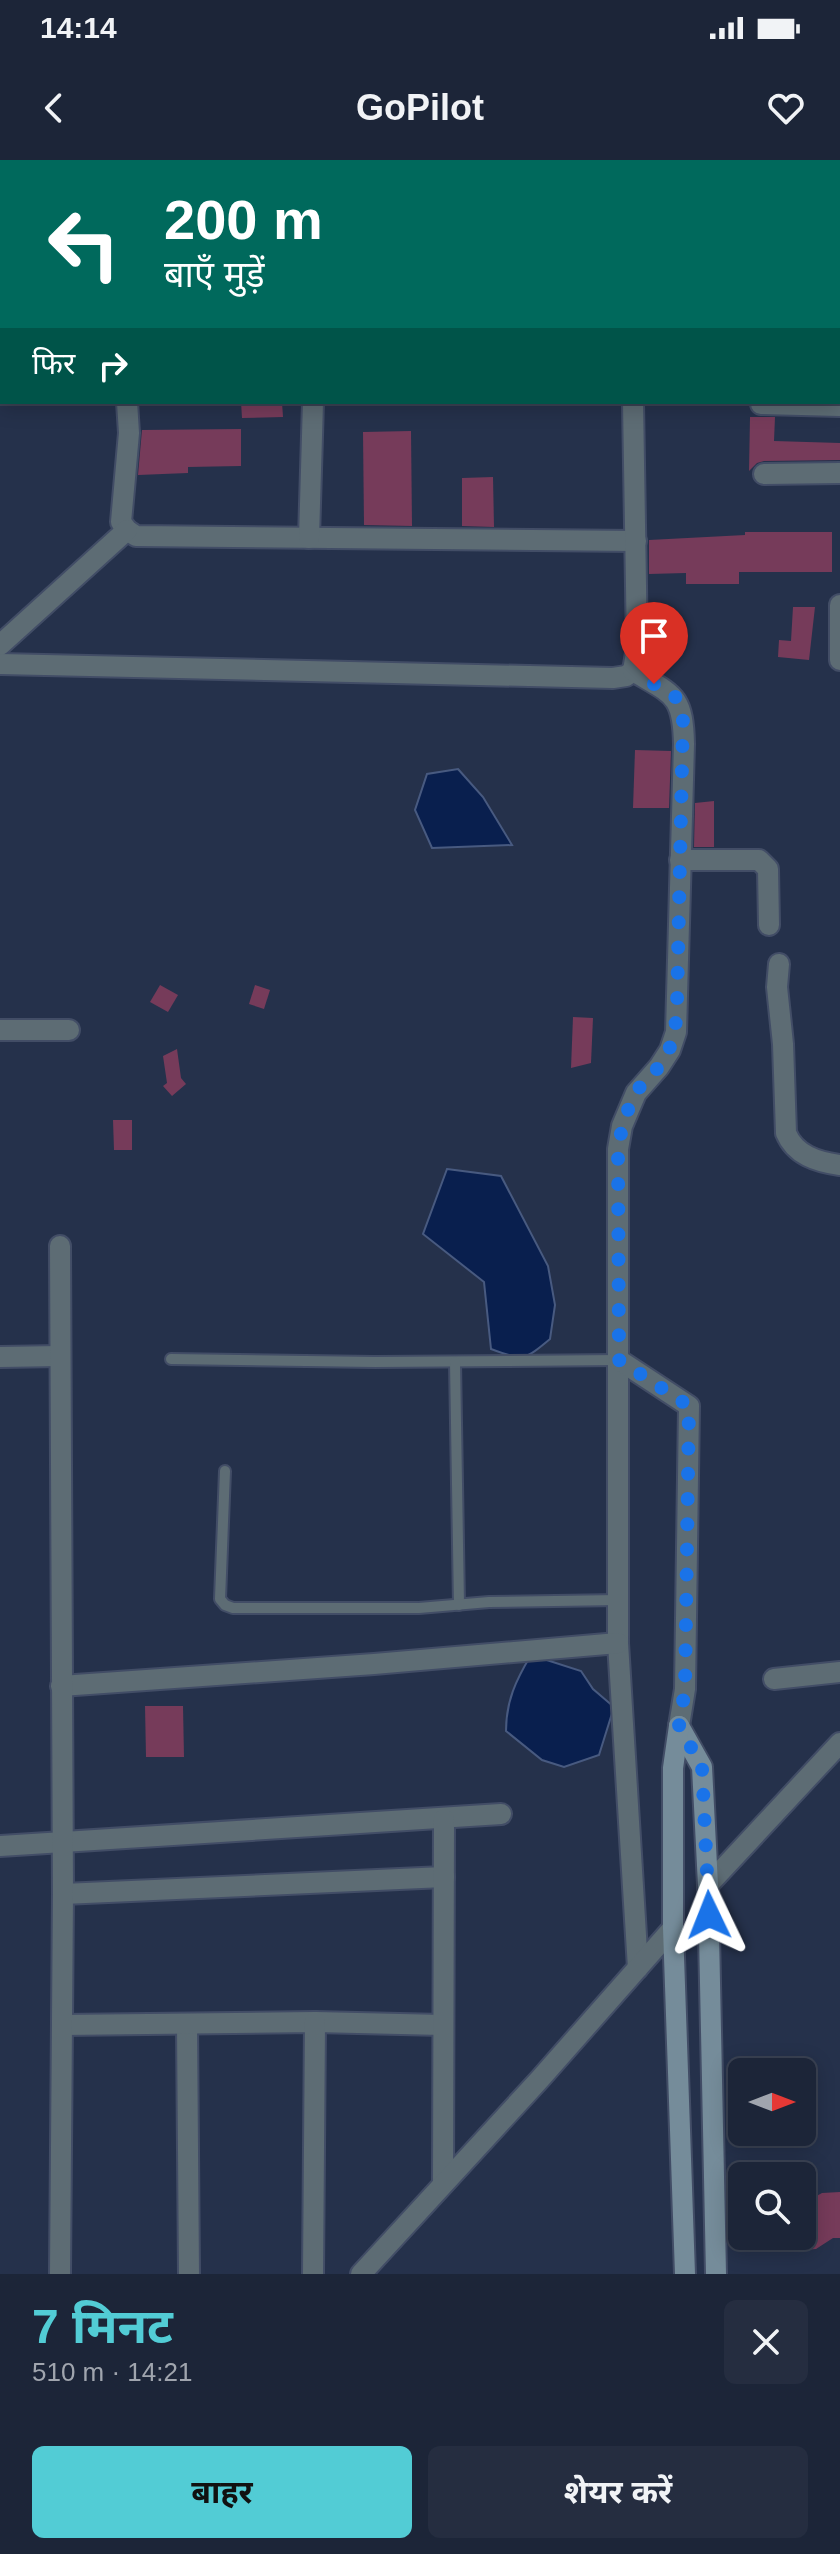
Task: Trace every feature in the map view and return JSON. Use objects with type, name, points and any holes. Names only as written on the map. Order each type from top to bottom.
[{"type":"street","points":[[127,404],[129,433],[121,522],[136,536],[636,541]]},
{"type":"street","points":[[309,538],[313,404]]},
{"type":"street","points":[[0,664],[626,676],[633,671],[637,647],[633,404]]},
{"type":"street","points":[[761,404],[840,406]]},
{"type":"street","points":[[764,474],[840,473]]},
{"type":"street","points":[[0,645],[127,530]]},
{"type":"street","points":[[840,605],[840,660]]},
{"type":"street","points":[[633,671],[675,696],[683,718],[676,1032],[670,1050],[659,1067],[636,1093],[622,1126],[618,1149],[618,1643],[638,1968]]},
{"type":"street","points":[[680,860],[759,860],[768,869],[769,925]]},
{"type":"street","points":[[779,964],[777,987],[783,1044],[786,1133],[799,1152],[840,1165]]},
{"type":"street","points":[[0,1030],[69,1030]]},
{"type":"street","points":[[60,1246],[63,1894],[60,2274]]},
{"type":"street","points":[[0,1357],[60,1356]]},
{"type":"street","points":[[619,1360],[689,1406],[685,1689],[673,1768],[673,1928],[685,2274]]},
{"type":"street","points":[[61,1686],[618,1643]]},
{"type":"street","points":[[774,1679],[840,1672]]},
{"type":"street","points":[[679,1726],[702,1767],[708,1885],[716,2274]]},
{"type":"street","points":[[708,1885],[837,1754]]},
{"type":"street","points":[[0,1846],[501,1814]]},
{"type":"street","points":[[443,2184],[444,1819]]},
{"type":"street","points":[[63,1894],[444,1877]]},
{"type":"street","points":[[361,2274],[673,1928]]},
{"type":"street","points":[[62,2025],[315,2022],[443,2025]]},
{"type":"street","points":[[313,2274],[315,2022]]},
{"type":"street","points":[[187,2024],[189,2274]]},
{"type":"lane","points":[[171,1359],[619,1360]]},
{"type":"lane","points":[[455,1362],[459,1605]]},
{"type":"lane","points":[[225,1471],[220,1599],[233,1608],[419,1608],[618,1600]]},
{"type":"water","points":[[458,769],[483,797],[512,845],[432,848],[415,810],[427,774]]},
{"type":"water","points":[[447,1169],[501,1176],[548,1266],[555,1305],[550,1339],[529,1355],[517,1357],[491,1349],[484,1282],[423,1234]]},
{"type":"water","points":[[531,1655],[581,1671],[593,1689],[614,1707],[599,1755],[564,1767],[542,1760],[506,1731],[513,1691]]},
{"type":"building","points":[[241,404],[282,404],[283,417],[242,418]]},
{"type":"building","points":[[750,417],[775,417],[774,441],[840,443],[840,460],[764,461],[749,471]]},
{"type":"building","points":[[241,429],[241,466],[188,467],[188,473],[138,475],[142,430]]},
{"type":"building","points":[[411,431],[412,526],[364,525],[363,432]]},
{"type":"building","points":[[493,477],[494,527],[462,526],[462,478]]},
{"type":"building","points":[[745,532],[832,532],[832,572],[739,572],[739,584],[686,584],[686,573],[649,574],[649,540],[745,535]]},
{"type":"building","points":[[793,607],[815,607],[809,660],[778,657],[779,640],[791,641]]},
{"type":"building","points":[[635,750],[671,751],[669,808],[633,808]]},
{"type":"building","points":[[714,801],[714,847],[694,847],[695,803]]},
{"type":"building","points":[[160,985],[178,995],[168,1012],[150,1002]]},
{"type":"building","points":[[255,985],[270,990],[264,1009],[249,1004]]},
{"type":"building","points":[[573,1017],[593,1018],[591,1063],[571,1068]]},
{"type":"building","points":[[177,1049],[181,1078],[186,1084],[172,1096],[163,1086],[167,1083],[163,1056]]},
{"type":"building","points":[[113,1120],[132,1120],[132,1150],[114,1150]]},
{"type":"building","points":[[145,1706],[183,1706],[184,1757],[146,1757]]},
{"type":"building","points":[[840,2192],[840,2238],[833,2238],[816,2249],[816,2196]]},
{"type":"route","points":[[654,684],[675,696],[683,718],[676,1032],[670,1050],[659,1067],[636,1093],[622,1126],[618,1149],[619,1360],[689,1406],[685,1689],[679,1726],[702,1767],[709,1915]]}]
